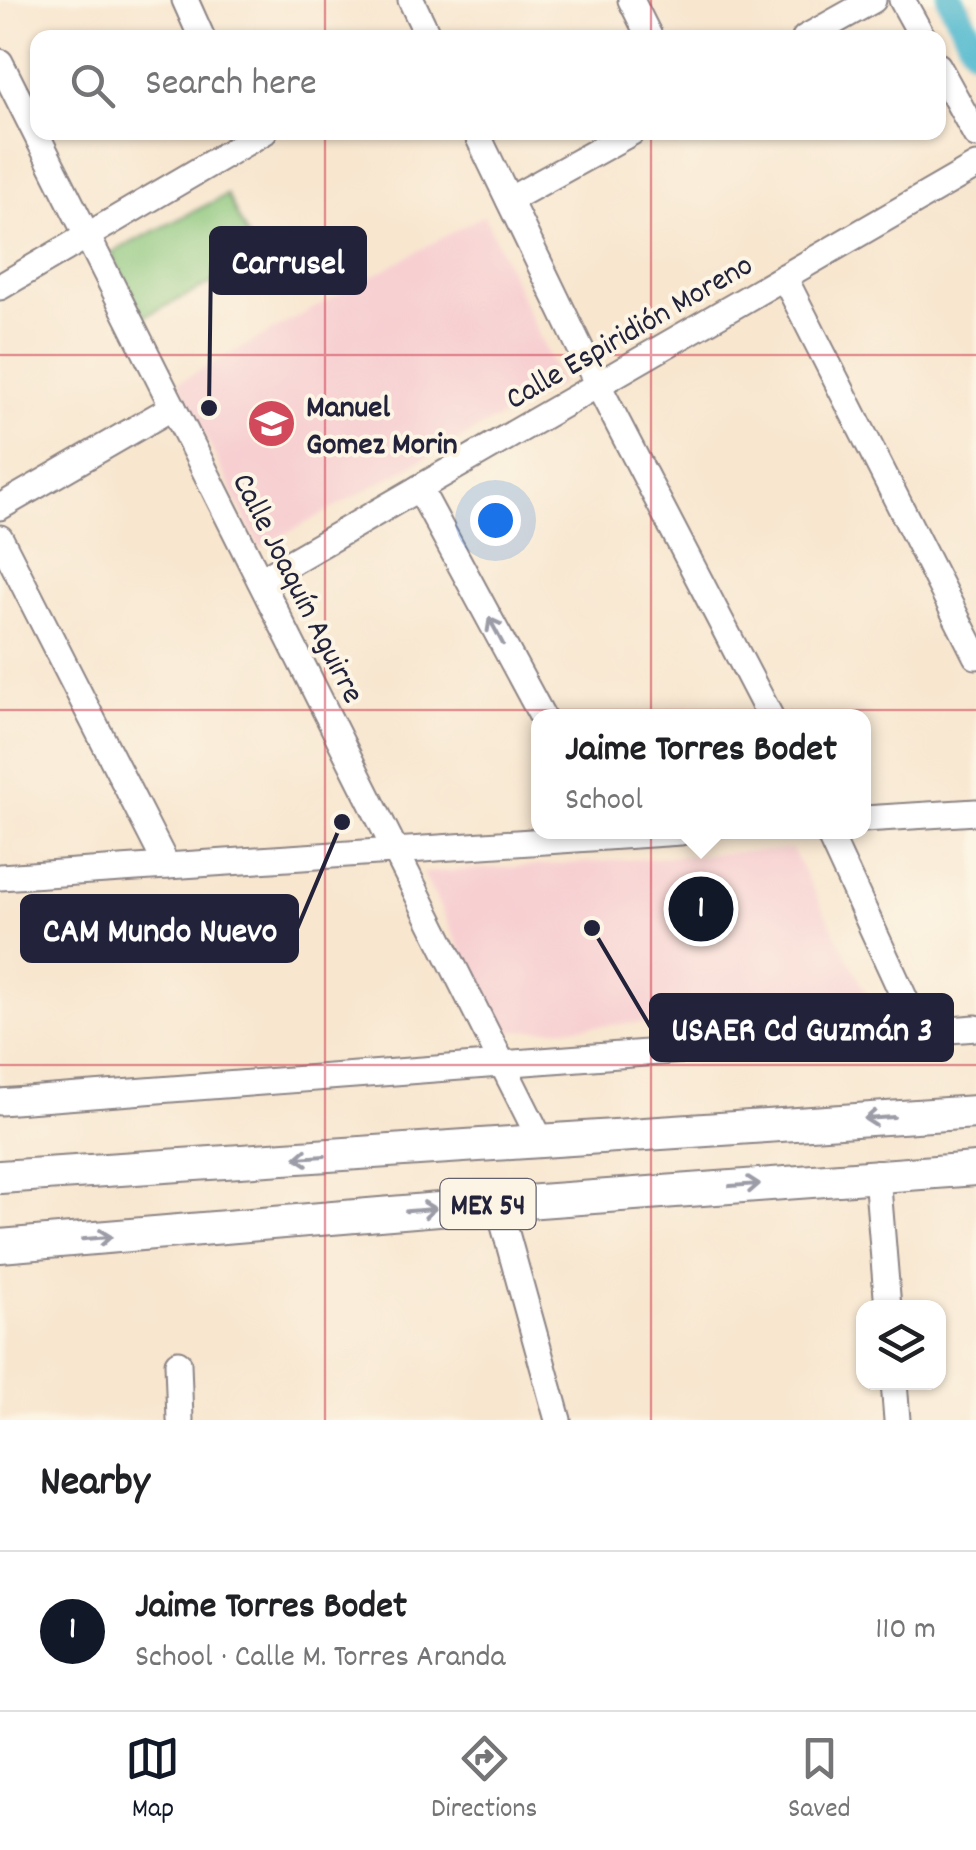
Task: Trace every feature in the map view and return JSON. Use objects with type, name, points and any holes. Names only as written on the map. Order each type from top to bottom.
[{"type":"main road","name":"MEX 54","points":[[0,1178],[976,1112]]},
{"type":"main road","name":"MEX 54","points":[[0,1246],[976,1169]]},
{"type":"street","points":[[185,0],[198,30]]},
{"type":"street","points":[[411,0],[425,30]]},
{"type":"street","points":[[631,0],[646,30]]},
{"type":"street","points":[[819,30],[873,0]]},
{"type":"street","points":[[902,0],[919,30]]},
{"type":"street","name":"Calle Joaquín Aguirre","points":[[0,62],[30,123]]},
{"type":"street","points":[[946,81],[976,135]]},
{"type":"street","name":"Calle Joaquín Aguirre","points":[[39,140],[541,1141]]},
{"type":"street","points":[[0,287],[245,140]]},
{"type":"street","points":[[480,140],[598,384],[766,709]]},
{"type":"street","points":[[509,200],[618,140]]},
{"type":"street","name":"Calle Espiridión Moreno","points":[[260,580],[976,166]]},
{"type":"street","points":[[784,278],[976,656]]},
{"type":"street","points":[[0,507],[172,406]]},
{"type":"street","points":[[419,488],[538,709]]},
{"type":"street","points":[[0,538],[167,866]]},
{"type":"street","points":[[871,819],[976,812]]},
{"type":"street","points":[[0,877],[545,839]]},
{"type":"street","points":[[831,839],[920,1032]]},
{"type":"street","points":[[0,1102],[976,1028]]},
{"type":"street","points":[[877,1176],[887,1300]]},
{"type":"street","points":[[498,1204],[558,1420]]},
{"type":"street","points":[[178,1364],[180,1420]]},
{"type":"street","points":[[895,1390],[897,1420]]},
{"type":"shaded area","points":[[484,215],[561,384],[260,548],[179,382]]},
{"type":"shaded area","points":[[792,849],[874,1008],[502,1032],[423,873]]},
{"type":"green space","points":[[227,195],[259,260],[143,317],[111,253]]},
{"type":"waterway","points":[[951,0],[976,49]]},
{"type":"place","name":"Carrusel","points":[[209,408]]},
{"type":"place","name":"Manuel Gomez Morin","points":[[271,423]]},
{"type":"place","name":"CAM Mundo Nuevo","points":[[342,822]]},
{"type":"place","name":"Jaime Torres Bodet","points":[[701,909]]},
{"type":"place","name":"USAER Cd Guzmán 3","points":[[592,928]]}]
